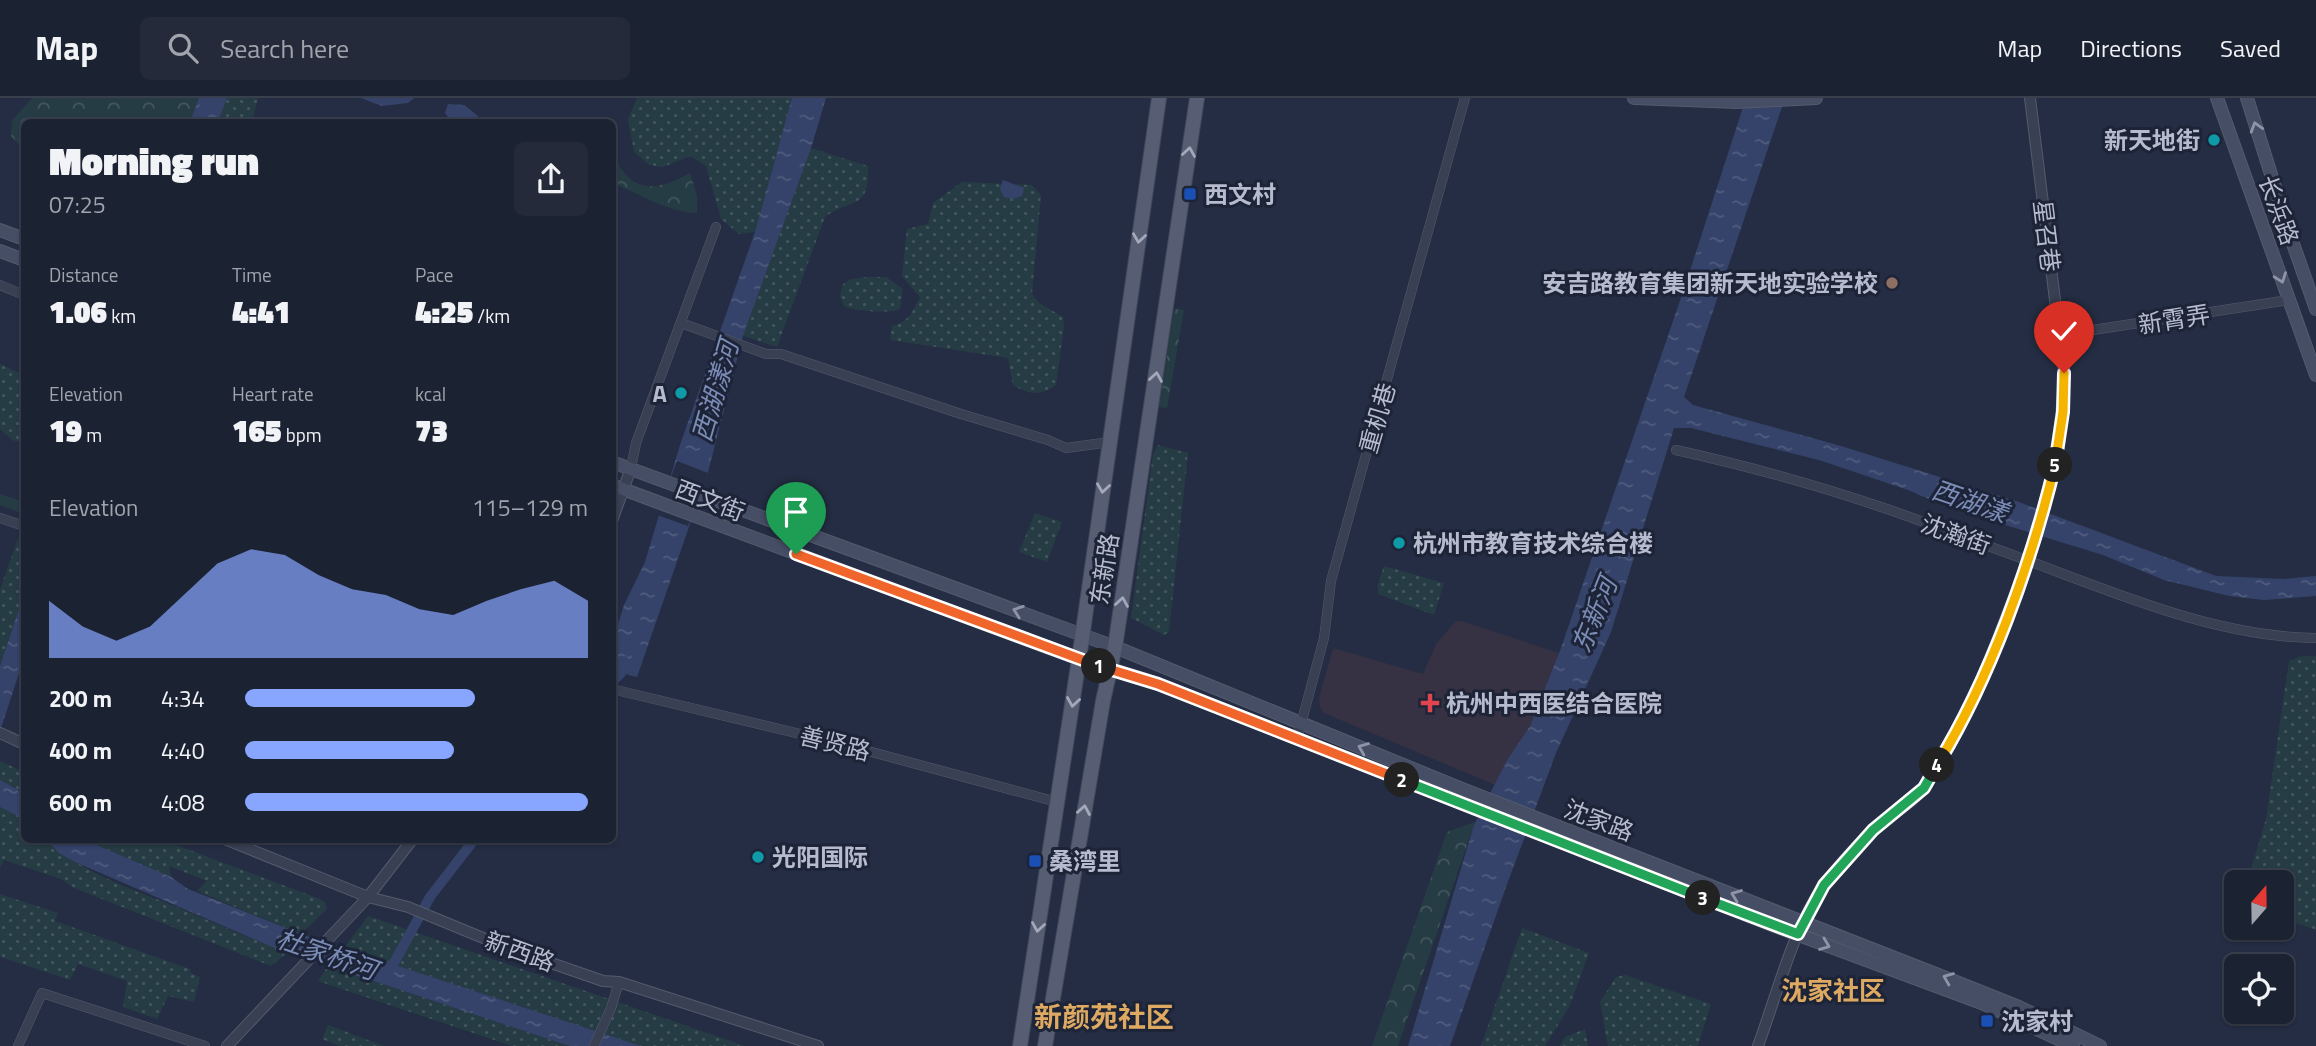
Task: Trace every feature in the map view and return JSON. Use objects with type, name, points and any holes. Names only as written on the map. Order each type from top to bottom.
[{"type":"main road","name":"东新路","points":[[1020,1046],[1160,98]]},
{"type":"main road","name":"东新路","points":[[1045,1046],[1109,669],[1115,647],[1198,98]]},
{"type":"main road","points":[[1634,98],[1737,102],[1816,98]]},
{"type":"main road","name":"长浜路","points":[[2217,98],[2316,375]]},
{"type":"main road","name":"长浜路","points":[[2247,98],[2291,238],[2316,306]]},
{"type":"main road","points":[[0,230],[21,238]]},
{"type":"main road","points":[[0,251],[21,259]]},
{"type":"main road","name":"西文街","points":[[616,463],[1082,635]]},
{"type":"main road","name":"西文街","points":[[618,487],[1109,669]]},
{"type":"main road","name":"沈家路","points":[[1082,635],[1539,819],[2019,1007],[2100,1046]]},
{"type":"main road","name":"沈家路","points":[[1109,669],[1158,684],[1533,832],[1983,1004],[2073,1046]]},
{"type":"street","name":"重机巷","points":[[1297,739],[1324,638],[1331,582],[1465,98]]},
{"type":"street","name":"星召巷","points":[[1758,1046],[1798,934],[1824,885],[1873,830],[1924,788],[1967,713],[1984,676],[2045,508],[2057,458],[2063,412],[2064,373],[2030,98]]},
{"type":"street","points":[[618,487],[631,468],[636,443],[716,227]]},
{"type":"street","points":[[0,285],[21,294]]},
{"type":"street","name":"新霄弄","points":[[2060,335],[2289,300]]},
{"type":"street","points":[[681,323],[766,354],[781,354],[1066,448],[1110,442]]},
{"type":"street","name":"沈瀚街","points":[[1676,450],[1788,478],[1875,505],[2150,606],[2281,636],[2316,638]]},
{"type":"street","points":[[0,518],[21,525]]},
{"type":"street","name":"善贤路","points":[[616,690],[842,744],[1057,802]]},
{"type":"street","points":[[1,733],[21,743]]},
{"type":"street","name":"新西路","points":[[234,843],[368,897],[408,907],[505,947],[603,981],[619,982],[818,1046]]},
{"type":"street","points":[[228,1046],[368,897],[410,843]]},
{"type":"street","points":[[594,1046],[619,982]]},
{"type":"street","points":[[18,1046],[42,993],[205,1046]]},
{"type":"shaded area","name":"杭州中西医结合医院","points":[[1456,621],[1559,653],[1530,726],[1507,760],[1495,785],[1324,713],[1320,707],[1319,698],[1333,648],[1423,674],[1436,644]]},
{"type":"green space","points":[[32,98],[199,98],[192,119],[21,119],[21,147],[11,136],[12,121]]},
{"type":"green space","points":[[227,98],[258,98],[253,119],[219,119]]},
{"type":"green space","points":[[637,98],[792,98],[755,232],[739,234],[721,219],[706,166],[690,156],[663,167],[649,165],[634,152],[628,119]]},
{"type":"green space","points":[[811,148],[868,166],[868,180],[862,197],[825,217],[777,347],[743,336]]},
{"type":"green space","points":[[616,157],[627,176],[644,186],[662,185],[690,173],[697,196],[697,213],[664,206],[616,184]]},
{"type":"green space","points":[[962,182],[1032,185],[1041,195],[1032,294],[1039,303],[1063,317],[1064,326],[1056,385],[1045,391],[1029,392],[1013,385],[1008,358],[890,340],[892,326],[906,319],[920,297],[902,276],[907,229],[928,224],[933,203]]},
{"type":"green space","points":[[886,277],[903,289],[900,309],[872,311],[844,306],[840,297],[842,285],[851,279]]},
{"type":"green space","points":[[1174,309],[1184,310],[1167,408],[1159,407]]},
{"type":"green space","points":[[0,364],[21,374],[21,442],[12,440],[0,429]]},
{"type":"green space","points":[[1158,445],[1188,453],[1169,632],[1164,635],[1131,618],[1153,454]]},
{"type":"green space","points":[[0,494],[21,501],[21,513],[0,505]]},
{"type":"green space","points":[[1035,513],[1062,522],[1047,562],[1019,552]]},
{"type":"green space","points":[[18,538],[21,539],[21,603],[0,666],[0,590]]},
{"type":"green space","points":[[1384,566],[1444,583],[1434,615],[1378,594]]},
{"type":"green space","points":[[2301,656],[2316,656],[2316,930],[2294,922],[2294,870],[2251,870],[2266,819],[2289,661]]},
{"type":"green space","points":[[0,761],[21,771],[21,791],[0,780]]},
{"type":"green space","points":[[0,807],[21,818],[21,843],[51,843],[76,862],[110,880],[288,952],[271,966],[74,888],[61,879],[4,860],[0,868]]},
{"type":"green space","points":[[1475,822],[1398,1046],[1372,1046],[1447,832]]},
{"type":"green space","points":[[92,843],[171,843],[320,899],[325,902],[327,909],[301,934],[197,891],[207,881],[169,866],[171,877]]},
{"type":"green space","points":[[0,894],[58,913],[55,921],[190,969],[191,973],[200,977],[194,1002],[168,996],[157,1019],[123,1007],[127,981],[78,964],[70,980],[0,957]]},
{"type":"green space","points":[[368,916],[745,1046],[641,1046],[344,948]]},
{"type":"green space","points":[[1522,928],[1589,953],[1569,1007],[1545,1046],[1481,1046]]},
{"type":"green space","points":[[328,966],[570,1046],[512,1046],[318,981]]},
{"type":"green space","points":[[1625,975],[1711,1004],[1698,1046],[1608,1046],[1600,1002],[1616,977]]},
{"type":"green space","points":[[328,1025],[384,1046],[339,1046],[322,1039]]},
{"type":"green space","points":[[1585,1029],[1588,1046],[1560,1046],[1565,1037]]},
{"type":"water","points":[[199,98],[227,98],[219,119],[191,119]]},
{"type":"water","points":[[361,98],[414,98],[408,103],[382,106]]},
{"type":"water","points":[[792,98],[826,98],[811,148],[743,336],[708,472],[637,677],[616,672],[616,630],[624,605],[645,562],[680,445],[755,232]]},
{"type":"water","points":[[1746,98],[1785,98],[1684,397],[1693,405],[1841,446],[2016,501],[2216,576],[2284,579],[2316,576],[2316,596],[2264,600],[2229,596],[2164,580],[2103,555],[1950,508],[1908,490],[1819,460],[1691,428],[1674,428],[1611,632],[1556,753],[1450,1046],[1408,1046],[1474,825],[1507,760],[1530,726],[1561,648],[1685,286]]},
{"type":"water","points":[[448,104],[464,105],[478,116],[475,119],[449,119],[445,113]]},
{"type":"water","points":[[1003,180],[1024,188],[1022,196],[1013,199],[1004,197],[1000,189]]},
{"type":"water","points":[[21,603],[21,667],[0,731],[0,666]]},
{"type":"water","points":[[0,780],[21,791],[21,818],[0,807]]},
{"type":"water","name":"杜家桥河","points":[[50,843],[92,843],[171,877],[188,889],[301,934],[641,1046],[570,1046],[277,949],[59,853]]},
{"type":"pier","points":[[677,461],[708,473],[688,526],[657,515]]},
{"type":"waterway","name":"西湖漾河","points":[[616,678],[621,673],[624,661]]},
{"type":"waterway","name":"西湖漾河","points":[[388,974],[430,897],[472,843]]},
{"type":"place","name":"新天地街","points":[[2214,140]]},
{"type":"place","name":"西文村","points":[[1190,194]]},
{"type":"place","name":"安吉路教育集团新天地实验学校","points":[[1892,283]]},
{"type":"place","name":"A","points":[[681,393]]},
{"type":"place","name":"杭州市教育技术综合楼","points":[[1399,543]]},
{"type":"place","name":"杭州中西医结合医院","points":[[1430,703]]},
{"type":"place","name":"光阳国际","points":[[758,857]]},
{"type":"place","name":"桑湾里","points":[[1035,861]]},
{"type":"place","name":"沈家村","points":[[1987,1021]]},
{"type":"district","name":"沈家社区","points":[[1833,990]]},
{"type":"district","name":"新颜苑社区","points":[[1104,1016]]},
{"type":"route","points":[[796,554],[1079,659],[1158,684],[1798,934],[1824,885],[1873,830],[1924,788],[1962,726],[2015,595],[2045,508],[2057,458],[2063,412],[2064,373]]},
{"type":"water label","name":"西湖漾","points":[[1970,501]]},
{"type":"water label","name":"东新河","points":[[1594,615]]}]
